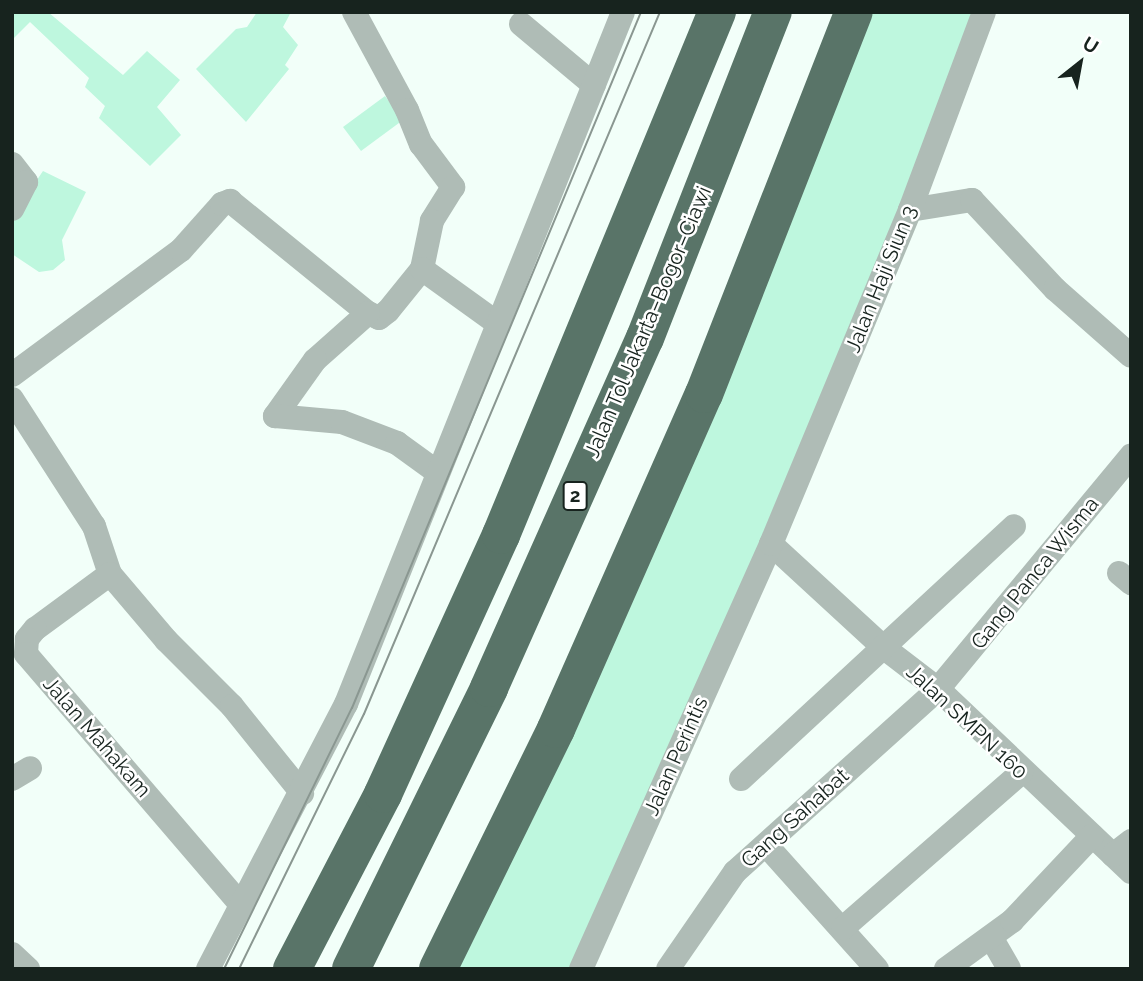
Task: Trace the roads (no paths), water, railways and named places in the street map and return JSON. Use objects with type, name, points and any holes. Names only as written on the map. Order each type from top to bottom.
[{"type":"highway","points":[[292,969],[383,794],[501,535],[595,317],[717,12]]},
{"type":"highway","name":"Jalan Tol Jakarta–Bogor–Ciawi","points":[[351,969],[489,688],[646,338],[773,12]]},
{"type":"highway","points":[[438,969],[556,729],[704,394],[854,12]]},
{"type":"street","points":[[12,375],[181,250],[222,204],[230,201],[368,313],[379,318],[387,311],[422,269],[432,221],[453,187],[421,144],[354,12]]},
{"type":"street","points":[[208,969],[346,704],[623,12]]},
{"type":"street","name":"Jalan Haji Siun 3","points":[[771,544],[910,210],[985,12]]},
{"type":"street","points":[[520,24],[594,85]]},
{"type":"street","points":[[12,164],[26,182],[12,209]]},
{"type":"street","points":[[910,210],[972,200],[1055,289],[1131,356]]},
{"type":"street","points":[[422,269],[497,323]]},
{"type":"street","points":[[368,313],[314,360],[275,416],[342,422],[397,443],[437,472]]},
{"type":"street","points":[[12,399],[94,526],[110,574],[166,640],[232,706],[302,793]]},
{"type":"street","name":"Gang Panca Wisma","points":[[938,689],[1131,456]]},
{"type":"street","points":[[741,779],[1014,526]]},
{"type":"street","name":"Jalan SMPN 160","points":[[771,544],[884,648],[938,689],[1092,836],[1125,856]]},
{"type":"street","name":"Jalan Perintis","points":[[581,969],[771,544]]},
{"type":"street","name":"Jalan Mahakam","points":[[110,574],[35,629],[27,639],[26,654],[241,905]]},
{"type":"street","name":"Gang Sahabat","points":[[670,966],[735,872],[767,846],[938,689]]},
{"type":"street","points":[[844,928],[1022,772]]},
{"type":"street","points":[[946,969],[992,939],[1092,836]]},
{"type":"street","points":[[767,846],[844,928],[877,969]]},
{"type":"street","points":[[992,939],[1009,969]]},
{"type":"street","points":[[12,954],[28,969]]},
{"type":"tram line","points":[[224,969],[352,708],[641,12]]},
{"type":"tram line","points":[[239,969],[364,714],[660,12]]}]
